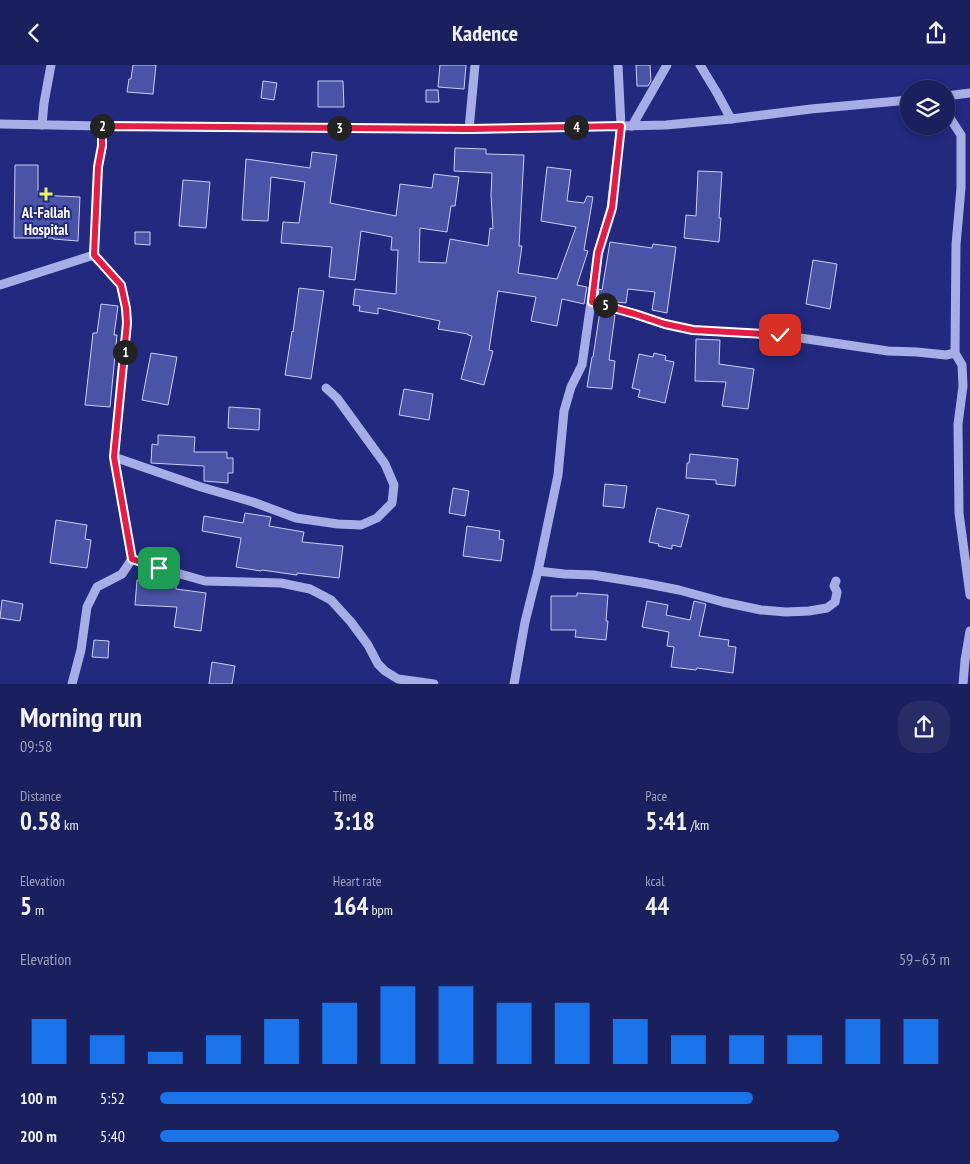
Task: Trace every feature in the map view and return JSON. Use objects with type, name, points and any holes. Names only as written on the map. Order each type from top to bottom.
[{"type":"street","points":[[42,125],[51,65]]},
{"type":"street","points":[[469,129],[475,65]]},
{"type":"street","points":[[514,684],[532,590],[538,571],[558,475],[564,411],[571,387],[582,365],[598,253],[612,208],[621,126],[618,65]]},
{"type":"street","points":[[632,126],[667,65]]},
{"type":"street","points":[[700,65],[731,119]]},
{"type":"street","points":[[955,95],[970,93]]},
{"type":"street","points":[[0,124],[469,129],[632,126],[731,119],[900,101]]},
{"type":"street","points":[[72,684],[81,651],[87,607],[97,587],[122,574],[132,559],[114,457],[126,342],[126,308],[121,285],[94,255],[102,126]]},
{"type":"street","points":[[955,126],[961,135],[961,188],[956,245],[955,353],[962,365],[963,386],[958,424],[959,513],[970,595]]},
{"type":"street","points":[[0,285],[94,255]]},
{"type":"street","points":[[592,302],[665,324],[693,330],[780,335],[888,351],[946,355],[955,353]]},
{"type":"street","points":[[114,457],[253,502],[296,518],[361,525],[377,518],[392,503],[394,485],[385,464],[337,398],[326,388]]},
{"type":"street","points":[[132,559],[205,581],[281,583],[310,589],[331,600],[352,622],[378,664],[385,671],[398,679],[434,684]]},
{"type":"street","points":[[538,571],[593,575],[643,583],[752,608],[786,612],[827,608],[835,602],[837,592],[834,586],[836,581]]},
{"type":"street","points":[[963,684],[970,631]]},
{"type":"building","points":[[133,65],[156,65],[153,94],[127,92]]},
{"type":"building","points":[[440,65],[466,65],[464,89],[438,87]]},
{"type":"building","points":[[636,65],[650,65],[651,81],[648,86],[637,86]]},
{"type":"building","points":[[263,81],[277,83],[274,100],[261,98]]},
{"type":"building","points":[[318,81],[343,81],[344,107],[318,107]]},
{"type":"building","points":[[426,90],[438,90],[439,102],[426,102]]},
{"type":"building","points":[[455,148],[486,149],[486,154],[524,155],[519,246],[522,246],[518,273],[557,279],[576,227],[541,221],[547,167],[571,170],[567,201],[584,203],[587,196],[593,197],[584,250],[588,251],[577,285],[587,287],[584,304],[562,299],[557,326],[531,321],[536,297],[498,291],[489,350],[493,351],[484,385],[461,379],[472,336],[438,329],[440,321],[378,308],[378,314],[359,311],[360,306],[353,305],[355,289],[396,294],[398,250],[391,250],[392,237],[361,231],[355,280],[329,277],[332,247],[281,243],[283,222],[299,223],[305,182],[271,177],[268,221],[242,220],[246,159],[310,168],[312,152],[337,155],[330,203],[396,216],[400,184],[432,188],[434,174],[459,177],[455,206],[451,206],[447,232],[420,228],[419,262],[446,263],[450,239],[488,246],[490,228],[493,229],[492,173],[454,171]]},
{"type":"building","points":[[15,165],[38,165],[38,195],[80,197],[78,241],[53,238],[14,238]]},
{"type":"building","points":[[698,171],[722,172],[719,242],[684,238],[686,215],[696,216]]},
{"type":"building","points":[[183,180],[210,182],[206,228],[179,226]]},
{"type":"building","points":[[135,232],[150,232],[150,245],[135,244]]},
{"type":"building","points":[[610,242],[652,248],[653,244],[676,247],[667,313],[652,310],[655,292],[628,289],[626,303],[598,297],[599,289],[602,290]]},
{"type":"building","points":[[813,260],[837,264],[830,309],[806,304]]},
{"type":"building","points":[[299,288],[324,291],[311,379],[285,375]]},
{"type":"building","points":[[101,304],[118,306],[114,335],[117,335],[110,407],[85,405],[93,333],[97,333]]},
{"type":"building","points":[[600,311],[615,315],[609,360],[615,361],[612,389],[587,387]]},
{"type":"building","points":[[696,339],[720,340],[719,364],[754,369],[748,409],[722,406],[726,382],[695,381]]},
{"type":"building","points":[[151,353],[177,357],[168,405],[142,400]]},
{"type":"building","points":[[654,353],[666,356],[665,360],[674,362],[665,403],[638,397],[640,390],[632,388],[639,354],[653,357]]},
{"type":"building","points":[[404,389],[433,394],[429,420],[399,415]]},
{"type":"building","points":[[229,407],[260,409],[259,430],[228,428]]},
{"type":"building","points":[[158,435],[195,437],[194,452],[227,452],[227,458],[233,458],[233,473],[228,473],[228,483],[204,481],[204,466],[151,463],[152,444],[158,445]]},
{"type":"building","points":[[690,454],[738,459],[735,486],[716,484],[716,480],[686,478]]},
{"type":"building","points":[[605,484],[627,486],[624,508],[603,506]]},
{"type":"building","points":[[453,488],[469,491],[465,516],[449,513]]},
{"type":"building","points":[[657,508],[689,515],[681,547],[672,545],[672,549],[649,542]]},
{"type":"building","points":[[245,513],[271,517],[269,526],[304,532],[302,542],[343,546],[339,578],[236,567],[241,538],[202,531],[204,516],[243,523]]},
{"type":"building","points":[[56,520],[87,525],[85,539],[91,540],[87,568],[50,563]]},
{"type":"building","points":[[467,526],[500,531],[499,539],[504,540],[501,561],[463,556]]},
{"type":"building","points":[[137,580],[176,582],[176,589],[206,593],[201,631],[174,627],[177,607],[135,605]]},
{"type":"building","points":[[577,593],[608,595],[606,640],[575,637],[576,630],[551,630],[551,596],[577,596]]},
{"type":"building","points":[[2,600],[23,604],[20,621],[0,618]]},
{"type":"building","points":[[647,601],[668,605],[666,615],[690,620],[694,601],[706,604],[699,636],[729,640],[728,646],[736,647],[733,673],[697,668],[696,670],[671,667],[674,647],[667,646],[669,632],[642,627]]},
{"type":"building","points":[[94,640],[109,641],[108,658],[92,657]]},
{"type":"building","points":[[212,662],[235,666],[232,684],[209,684]]},
{"type":"place","name":"Al-Fallah Hospital","points":[[46,194]]},
{"type":"route","points":[[159,568],[132,559],[114,457],[127,323],[121,285],[94,255],[102,126],[469,129],[621,126],[612,208],[598,253],[592,302],[665,324],[693,330],[780,335]]}]
